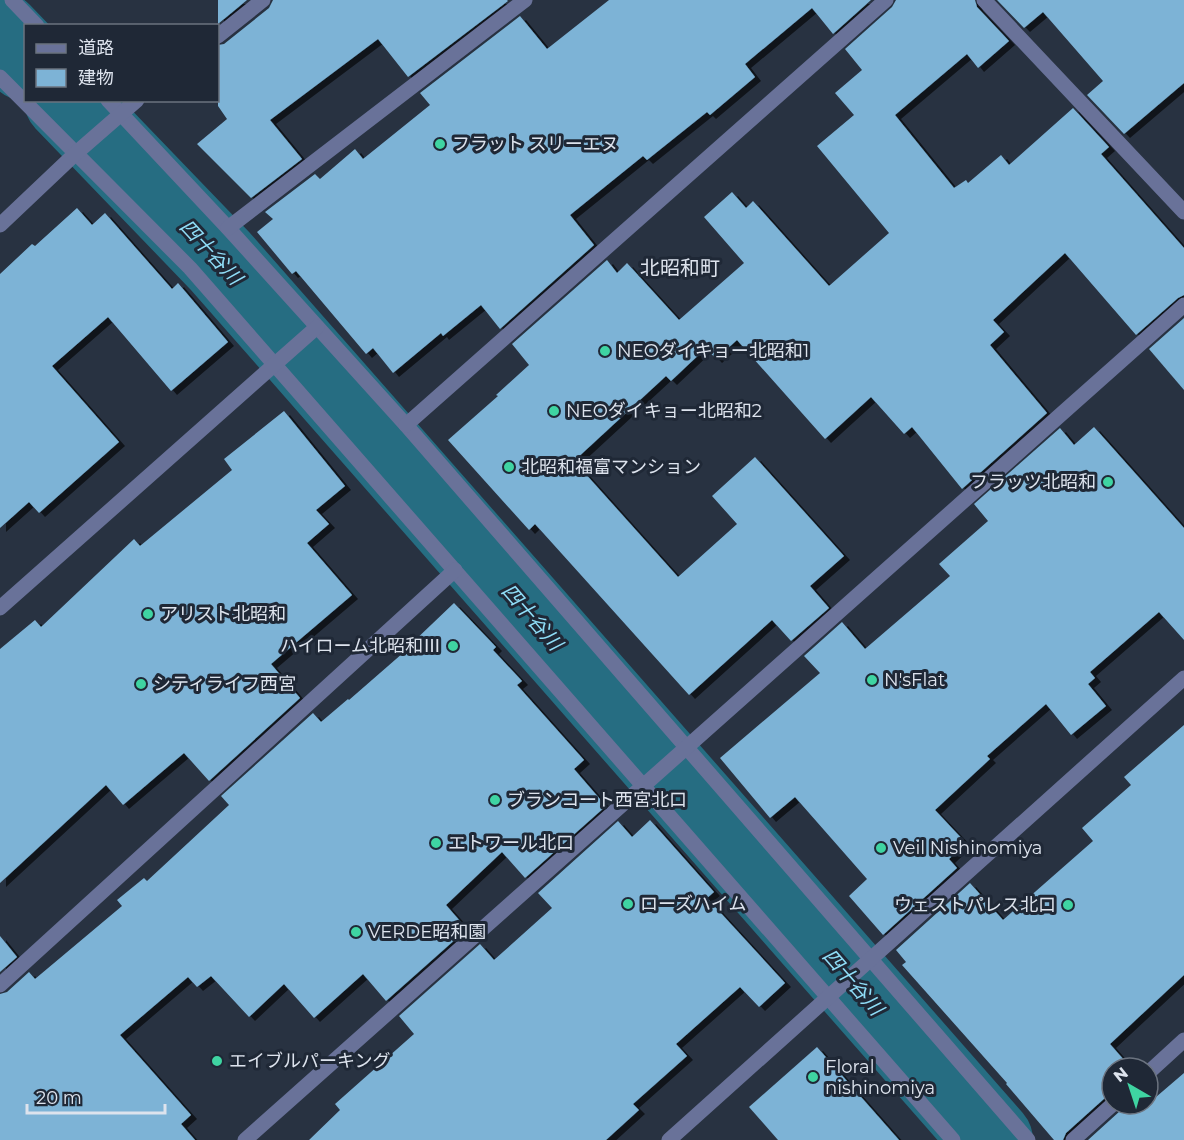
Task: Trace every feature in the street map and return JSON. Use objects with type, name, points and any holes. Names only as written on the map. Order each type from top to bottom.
[{"type":"street","points":[[12,0],[34,24]]},
{"type":"street","points":[[219,35],[263,0]]},
{"type":"street","points":[[228,228],[525,0]]},
{"type":"street","points":[[406,425],[886,0]]},
{"type":"street","points":[[984,0],[1184,212]]},
{"type":"street","points":[[0,78],[24,99]]},
{"type":"street","points":[[27,102],[80,149],[190,268],[643,785],[834,992],[954,1140]]},
{"type":"street","points":[[110,102],[228,228],[406,425],[682,752],[1028,1140]]},
{"type":"street","points":[[0,225],[80,149],[135,102]]},
{"type":"street","points":[[245,1140],[1184,305]]},
{"type":"street","points":[[0,609],[317,327]]},
{"type":"street","points":[[0,985],[455,570]]},
{"type":"street","points":[[669,1140],[1184,678]]},
{"type":"street","points":[[1160,1062],[1184,1040]]},
{"type":"street","points":[[1073,1140],[1100,1116]]},
{"type":"building","points":[[218,0],[247,0],[218,24]]},
{"type":"building","points":[[273,0],[508,1],[408,77],[378,39],[270,120],[302,159],[251,198],[197,144],[227,119],[218,106],[219,45],[224,44],[269,8]]},
{"type":"building","points":[[609,0],[871,0],[833,34],[812,8],[745,64],[755,77],[710,115],[707,112],[647,160],[643,156],[570,215],[594,245],[500,329],[481,305],[443,336],[441,333],[393,373],[373,348],[366,354],[296,271],[292,274],[257,232],[273,219],[265,212],[315,174],[320,179],[355,149],[363,159],[430,105],[420,93],[520,16],[547,49]]},
{"type":"building","points":[[896,0],[975,0],[977,7],[1009,41],[978,68],[967,54],[895,115],[954,188],[966,180],[968,183],[1001,155],[1009,165],[1073,108],[1109,147],[1101,154],[1184,248],[1184,295],[1136,335],[1065,253],[993,320],[1004,332],[990,345],[1047,413],[962,489],[912,427],[904,434],[871,397],[825,439],[737,340],[716,359],[706,348],[671,381],[666,376],[574,461],[678,577],[737,524],[712,496],[755,457],[844,556],[810,586],[829,608],[791,641],[772,620],[689,695],[535,524],[529,530],[448,440],[529,365],[512,344],[607,260],[617,273],[627,263],[679,320],[744,263],[704,217],[732,192],[746,208],[753,201],[829,286],[889,233],[817,146],[854,115],[835,93],[862,70],[845,49],[892,7]]},
{"type":"building","points":[[997,0],[1184,0],[1184,83],[1124,134],[1087,95],[1103,81],[1043,12],[1024,28]]},
{"type":"building","points":[[77,208],[92,225],[105,213],[172,289],[178,283],[228,342],[171,391],[108,317],[52,366],[119,442],[39,513],[29,502],[0,528],[0,274],[32,244],[35,246]]},
{"type":"building","points":[[1184,318],[1184,390],[1149,349]]},
{"type":"building","points":[[284,411],[345,486],[316,510],[329,524],[307,543],[352,595],[271,664],[300,698],[209,781],[184,753],[123,805],[106,785],[0,883],[0,649],[35,620],[41,627],[134,539],[140,546],[232,470],[224,459]]},
{"type":"building","points":[[1094,427],[1184,528],[1184,640],[1159,612],[1090,672],[1095,678],[1088,684],[1106,706],[1071,735],[1046,704],[987,756],[990,759],[935,810],[966,843],[949,859],[957,868],[883,935],[849,896],[867,879],[795,797],[770,818],[720,758],[820,673],[804,656],[842,622],[865,649],[950,576],[939,564],[988,521],[974,504],[1060,428],[1074,445]]},
{"type":"building","points":[[454,603],[496,647],[493,650],[522,681],[517,685],[584,760],[574,769],[606,806],[525,878],[502,852],[446,905],[467,929],[386,1001],[363,974],[314,1018],[284,984],[249,1017],[211,976],[197,987],[188,977],[120,1035],[191,1115],[181,1124],[195,1140],[0,1140],[0,994],[7,992],[29,972],[35,979],[122,906],[117,900],[144,878],[147,881],[229,805],[221,796],[313,713],[321,722],[349,700],[411,646]]},
{"type":"building","points":[[1184,725],[1184,975],[1110,1044],[1120,1056],[1100,1056],[1100,1102],[1066,1133],[1063,1140],[1054,1140],[1007,1083],[902,965],[906,962],[896,950],[970,883],[1003,920],[1093,841],[1082,828],[1131,785],[1124,777]]},
{"type":"building","points":[[650,820],[714,892],[707,898],[785,983],[759,1007],[740,987],[676,1044],[687,1056],[633,1104],[639,1110],[606,1140],[309,1140],[340,1110],[335,1104],[414,1034],[399,1016],[480,944],[494,960],[552,908],[538,893],[618,821],[632,837]]},
{"type":"building","points":[[0,936],[17,957],[0,972]]},
{"type":"building","name":"Floral nishinomiya","points":[[817,1047],[899,1140],[778,1140],[749,1107]]},
{"type":"building","points":[[1184,1073],[1184,1140],[1088,1140],[1114,1116],[1160,1116],[1160,1094]]},
{"type":"waterway","name":"四十谷川","points":[[0,33],[24,58]]},
{"type":"waterway","name":"四十谷川","points":[[67,102],[220,261],[992,1140]]},
{"type":"place","name":"フラット スリーエヌ","points":[[440,144]]},
{"type":"place","name":"NEOダイキョー北昭和1","points":[[605,351]]},
{"type":"place","name":"NEOダイキョー北昭和2","points":[[554,411]]},
{"type":"place","name":"北昭和福富マンション","points":[[509,467]]},
{"type":"place","name":"フラッツ北昭和","points":[[1108,482]]},
{"type":"place","name":"アリスト北昭和","points":[[148,614]]},
{"type":"place","name":"ハイローム北昭和Ⅲ","points":[[453,646]]},
{"type":"place","name":"N'sFlat","points":[[872,680]]},
{"type":"place","name":"シティライフ西宮","points":[[141,684]]},
{"type":"place","name":"ブランコート西宮北口","points":[[495,800]]},
{"type":"place","name":"エトワール北口","points":[[436,843]]},
{"type":"place","name":"Veil Nishinomiya","points":[[881,848]]},
{"type":"place","name":"ローズハイム","points":[[628,904]]},
{"type":"place","name":"ウェストパレス北口","points":[[1068,905]]},
{"type":"place","name":"VERDE昭和園","points":[[356,932]]},
{"type":"place","name":"エイブルパーキング","points":[[217,1061]]},
{"type":"place","name":"Floral nishinomiya","points":[[813,1077]]},
{"type":"district","name":"北昭和町","points":[[680,268]]}]
